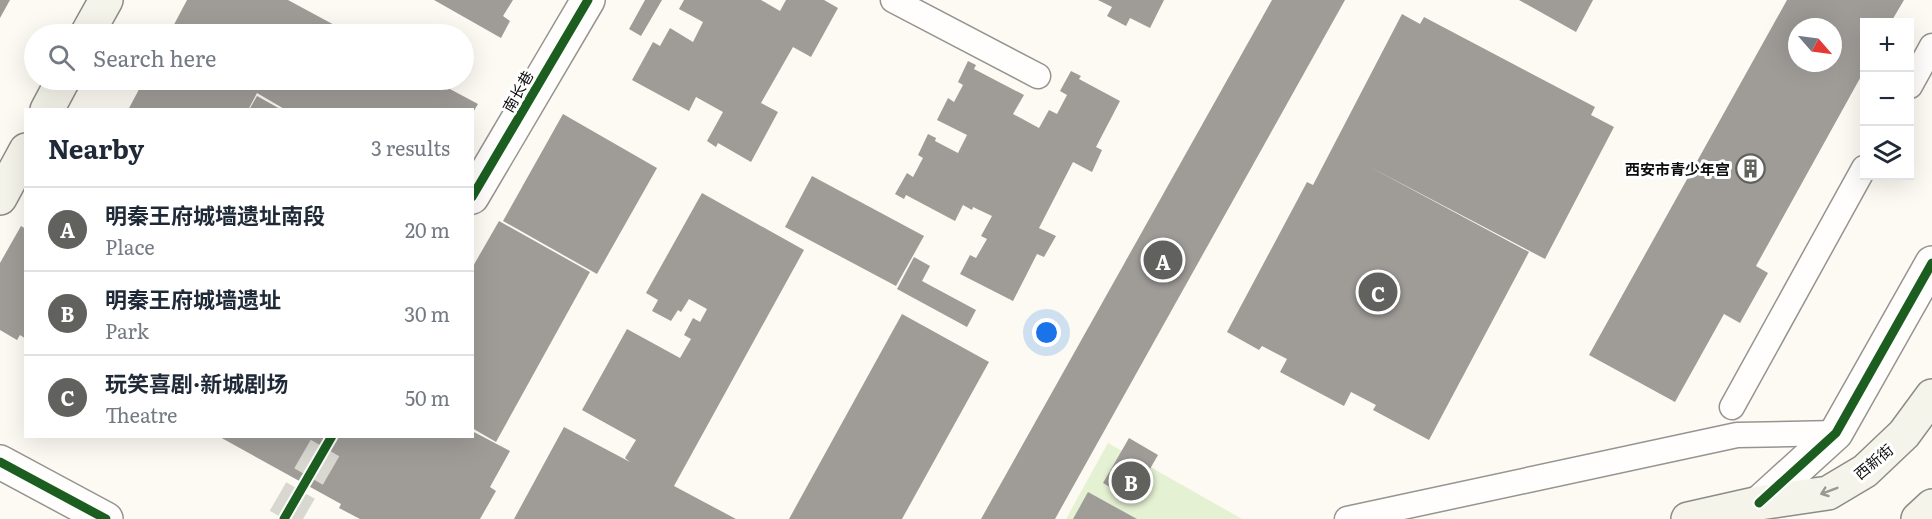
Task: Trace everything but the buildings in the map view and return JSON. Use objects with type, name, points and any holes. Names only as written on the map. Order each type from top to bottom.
[{"type":"main road","points":[[93,24],[106,0]]},
{"type":"main road","points":[[48,108],[58,90]]},
{"type":"main road","points":[[0,198],[24,154]]},
{"type":"main road","name":"西新街","points":[[1689,519],[1770,511],[1828,493],[1865,471],[1904,434],[1932,396]]},
{"type":"main road","points":[[1918,519],[1932,506]]},
{"type":"street","name":"南长巷","points":[[474,194],[588,0]]},
{"type":"street","points":[[1770,511],[1836,433],[1932,263]]},
{"type":"street","points":[[0,462],[106,519]]},
{"type":"lane","points":[[892,0],[1038,76]]},
{"type":"lane","points":[[1914,79],[1932,46]]},
{"type":"lane","points":[[1732,407],[1860,175]]},
{"type":"lane","points":[[1347,519],[1737,435],[1836,433]]},
{"type":"green space","points":[[1108,443],[1242,519],[1066,519]]},
{"type":"tunnel","points":[[284,519],[331,438]]},
{"type":"cycle path","points":[[474,194],[588,0]]},
{"type":"cycle path","points":[[1759,503],[1836,433],[1932,263]]},
{"type":"cycle path","points":[[284,519],[331,438]]},
{"type":"cycle path","points":[[0,462],[106,519]]},
{"type":"place","name":"西安市青少年宫","points":[[1751,168]]},
{"type":"place","name":"明秦王府城墙遗址南段","points":[[1163,260]]},
{"type":"place","name":"玩笑喜剧·新城剧场","points":[[1378,292]]},
{"type":"place","name":"明秦王府城墙遗址","points":[[1131,481]]}]
